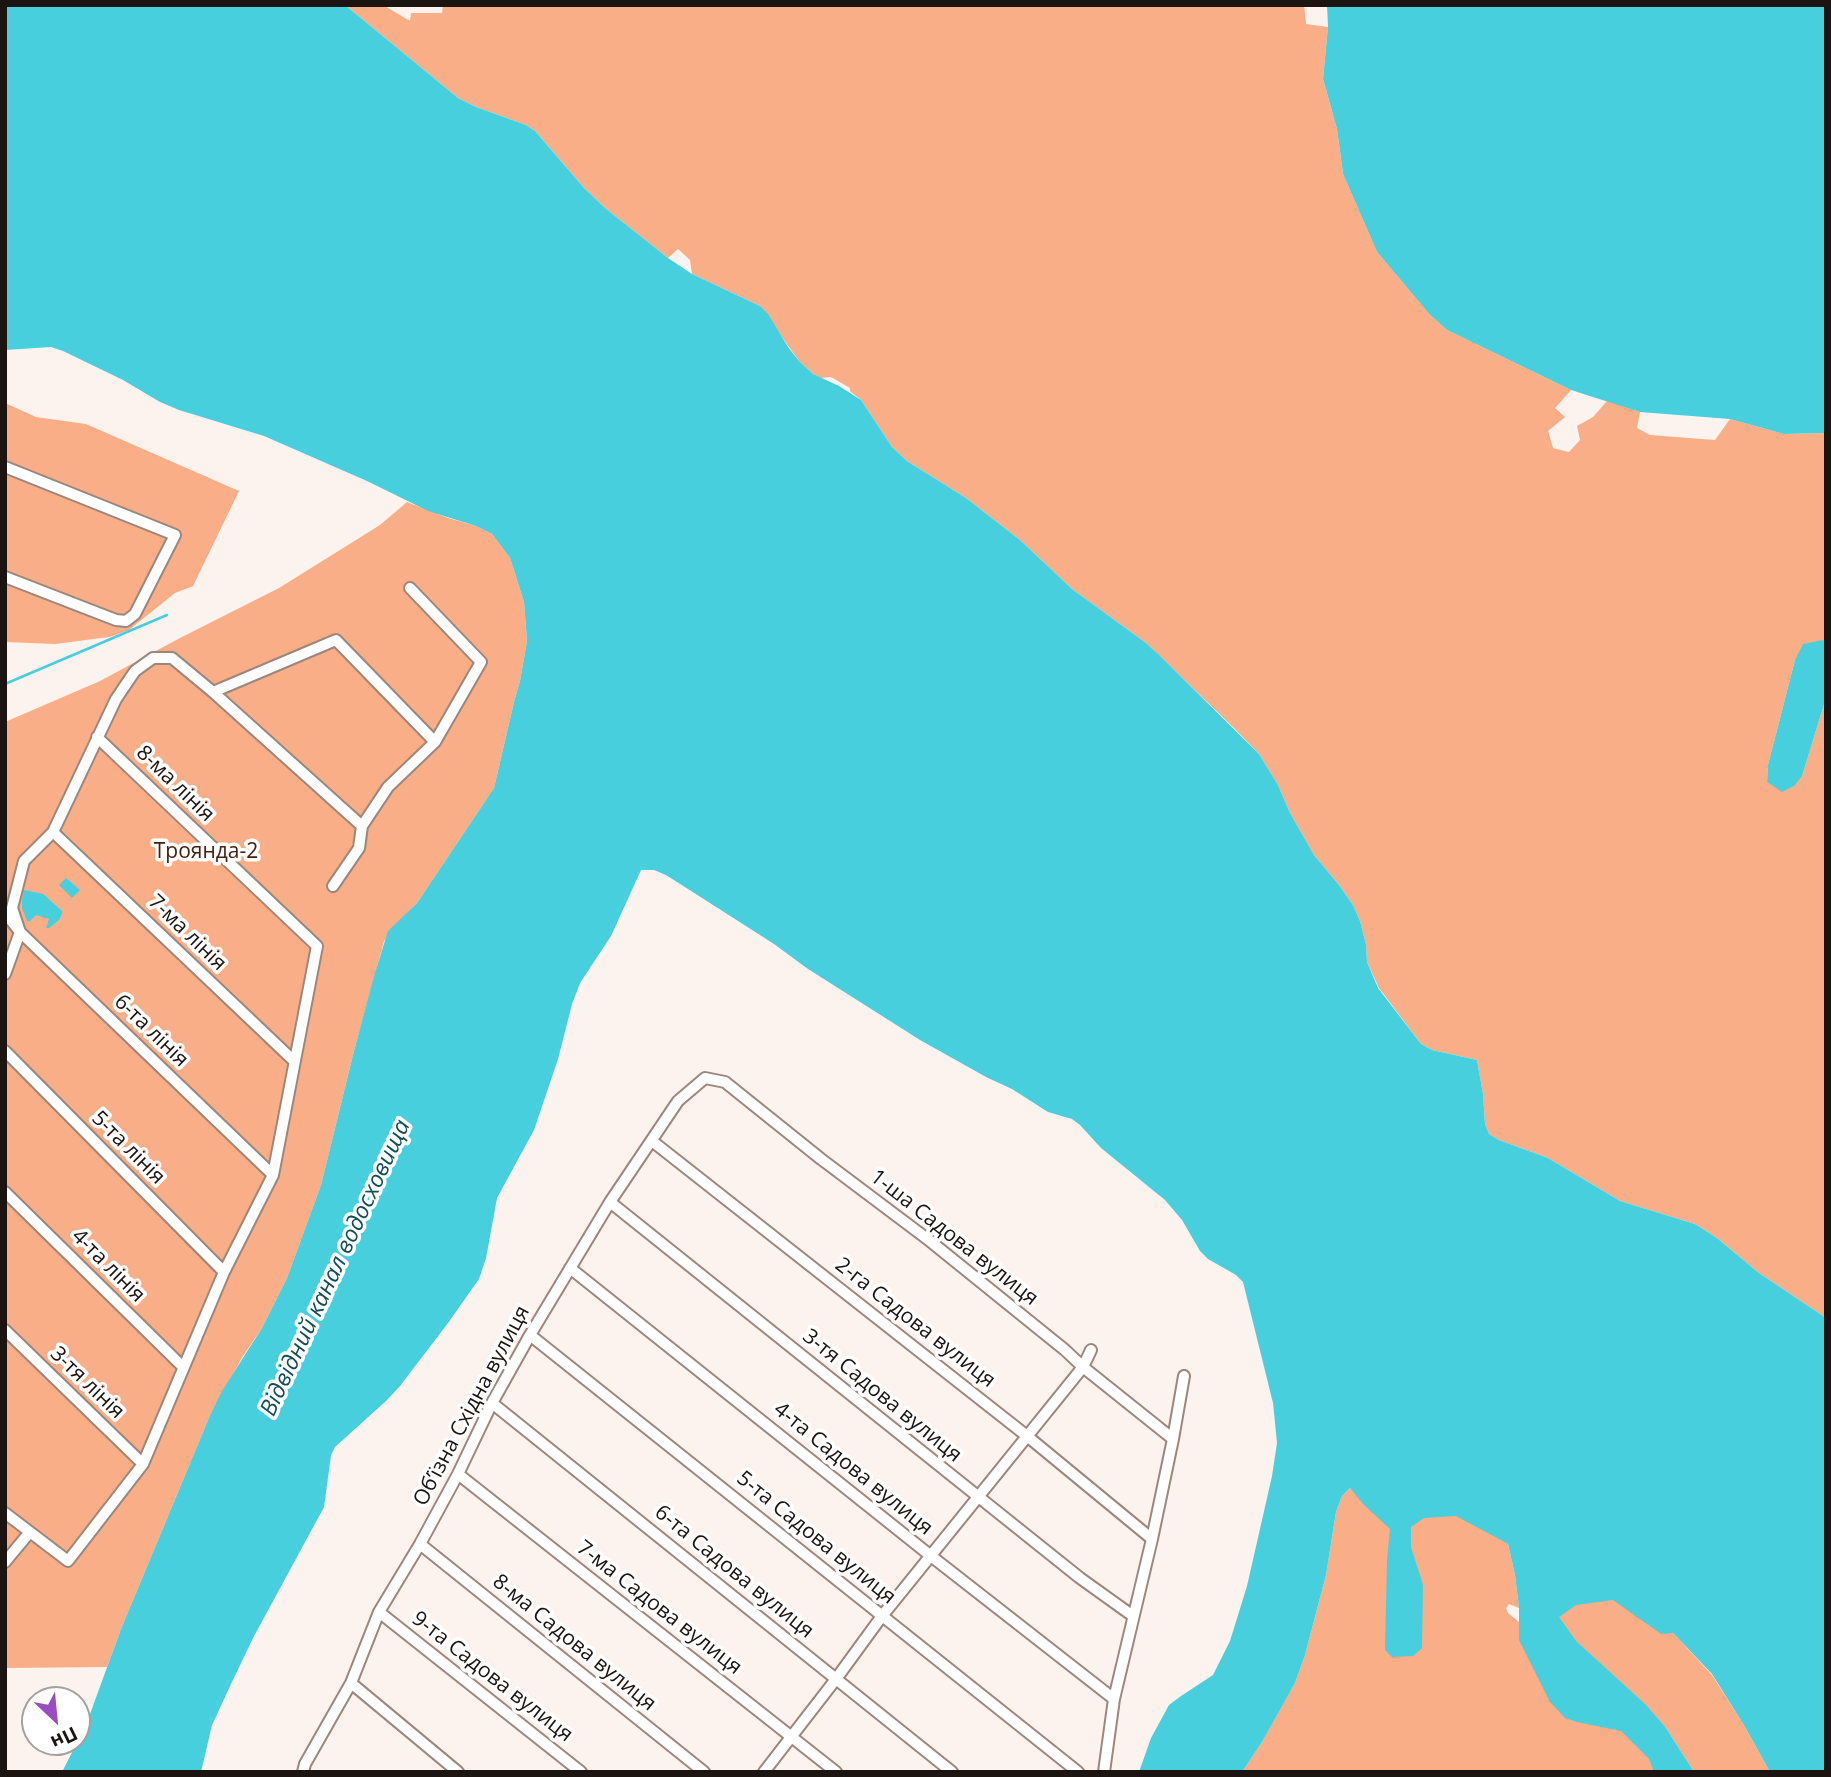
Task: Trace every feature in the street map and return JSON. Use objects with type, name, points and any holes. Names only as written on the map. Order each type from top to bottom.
[{"type":"street","points":[[5,467],[174,535],[135,614],[126,621],[116,620],[5,578]]},
{"type":"street","points":[[333,886],[359,848],[362,826],[388,787],[435,742],[481,662],[410,588]]},
{"type":"street","points":[[213,692],[336,639],[435,742]]},
{"type":"street","points":[[5,974],[20,932],[12,908],[23,861],[54,832],[116,699],[135,671],[153,658],[172,658],[362,826]]},
{"type":"street","name":"8-ма лінія","points":[[97,737],[317,946],[294,1061]]},
{"type":"street","name":"7-ма лінія","points":[[54,832],[294,1061]]},
{"type":"street","name":"6-та лінія","points":[[5,913],[20,932],[273,1175]]},
{"type":"street","name":"5-та лінія","points":[[5,1051],[224,1272]]},
{"type":"street","points":[[5,1513],[68,1561],[143,1464],[224,1272],[273,1175],[294,1061]]},
{"type":"street","name":"Обʼїзна Східна вулиця","points":[[304,1768],[351,1683],[379,1612],[420,1544],[458,1474],[492,1402],[530,1335],[610,1202],[678,1101],[705,1077]]},
{"type":"street","name":"1-ша Садова вулиця","points":[[705,1077],[725,1082],[930,1241],[1173,1439]]},
{"type":"street","name":"2-га Садова вулиця","points":[[652,1140],[1152,1538]]},
{"type":"street","name":"4-та лінія","points":[[5,1192],[183,1367]]},
{"type":"street","name":"3-тя Садова вулиця","points":[[610,1202],[1080,1578],[1133,1616]]},
{"type":"street","name":"4-та Садова вулиця","points":[[570,1268],[930,1556],[1114,1699]]},
{"type":"street","name":"3-тя лінія","points":[[5,1330],[143,1464]]},
{"type":"street","name":"5-та Садова вулиця","points":[[530,1335],[1078,1772]]},
{"type":"street","points":[[764,1772],[882,1616],[1083,1367],[1091,1350]]},
{"type":"street","points":[[1104,1772],[1114,1699],[1152,1538],[1184,1376]]},
{"type":"street","name":"6-та Садова вулиця","points":[[492,1402],[952,1772]]},
{"type":"street","name":"7-ма Садова вулиця","points":[[458,1474],[836,1772]]},
{"type":"street","points":[[5,1562],[30,1532]]},
{"type":"street","name":"8-ма Садова вулиця","points":[[420,1544],[704,1772]]},
{"type":"street","name":"9-та Садова вулиця","points":[[379,1612],[581,1772]]},
{"type":"street","points":[[351,1683],[458,1772]]},
{"type":"street","points":[[304,1768],[315,1772]]},
{"type":"green space","points":[[345,5],[383,5],[410,21],[411,13],[442,13],[443,5],[1304,5],[1306,24],[1328,27],[1323,79],[1337,129],[1343,174],[1377,252],[1430,315],[1447,330],[1571,390],[1555,408],[1565,417],[1548,431],[1553,448],[1569,452],[1580,440],[1577,426],[1593,417],[1607,401],[1640,412],[1637,428],[1650,435],[1715,440],[1730,419],[1784,434],[1826,433],[1826,641],[1823,640],[1795,660],[1768,765],[1767,782],[1802,776],[1826,698],[1826,1318],[1759,1273],[1717,1238],[1695,1224],[1620,1201],[1548,1158],[1489,1134],[1485,1124],[1477,1060],[1432,1050],[1421,1044],[1379,988],[1367,962],[1366,944],[1353,905],[1314,855],[1259,754],[1233,727],[1146,643],[1072,589],[1020,540],[966,498],[907,461],[892,447],[850,388],[831,377],[821,378],[813,374],[799,361],[760,306],[692,274],[690,260],[678,249],[668,258],[584,188],[535,131],[458,98]]},
{"type":"green space","points":[[5,403],[36,417],[86,424],[239,491],[193,586],[175,593],[129,630],[109,637],[55,644],[5,642]]},
{"type":"green space","name":"Троянда-2","points":[[407,502],[492,534],[510,558],[524,602],[527,641],[494,788],[417,903],[384,941],[321,1185],[287,1278],[262,1328],[211,1413],[107,1667],[5,1668],[5,722],[100,681],[279,588],[380,525]]},
{"type":"green space","points":[[1424,1472],[1508,1544],[1519,1608],[1509,1604],[1506,1608],[1540,1653],[1678,1772],[1242,1772],[1295,1683],[1326,1575],[1336,1512],[1342,1496],[1350,1488],[1407,1544]]},
{"type":"green space","points":[[1550,1546],[1673,1633],[1712,1675],[1770,1772],[1694,1772],[1666,1728],[1568,1647],[1539,1598]]},
{"type":"water","name":"Відвідний канал водосховища","points":[[5,5],[345,5],[458,98],[535,131],[584,188],[668,258],[692,274],[760,306],[799,361],[813,374],[861,400],[892,447],[907,461],[966,498],[1020,540],[1072,589],[1146,643],[1259,754],[1314,855],[1353,905],[1366,944],[1367,962],[1378,988],[1421,1044],[1432,1050],[1477,1060],[1485,1124],[1489,1134],[1548,1158],[1620,1201],[1695,1224],[1717,1238],[1759,1273],[1826,1318],[1826,1772],[1770,1772],[1712,1674],[1673,1633],[1661,1634],[1613,1600],[1576,1605],[1559,1617],[1576,1641],[1646,1705],[1666,1728],[1694,1772],[1654,1772],[1649,1759],[1621,1731],[1565,1718],[1550,1702],[1519,1640],[1519,1608],[1508,1544],[1456,1516],[1424,1518],[1411,1527],[1411,1547],[1423,1585],[1422,1648],[1413,1656],[1392,1657],[1385,1650],[1390,1529],[1350,1488],[1342,1496],[1336,1512],[1326,1575],[1295,1683],[1242,1772],[1139,1772],[1151,1738],[1169,1705],[1213,1675],[1230,1641],[1247,1586],[1272,1476],[1277,1443],[1273,1403],[1243,1282],[1208,1259],[1165,1200],[1101,1148],[1072,1119],[1048,1112],[1012,1089],[920,1040],[666,875],[654,870],[641,870],[611,936],[580,983],[534,1130],[497,1198],[486,1258],[479,1279],[400,1386],[335,1447],[331,1455],[324,1507],[231,1684],[212,1725],[201,1772],[62,1772],[70,1756],[91,1756],[91,1711],[121,1629],[211,1413],[262,1328],[287,1278],[321,1185],[354,1051],[388,931],[417,903],[494,788],[527,641],[524,602],[510,558],[492,534],[476,526],[428,511],[264,436],[160,402],[123,380],[63,351],[51,347],[5,350]]},
{"type":"water","points":[[1327,5],[1826,5],[1826,433],[1784,434],[1730,419],[1640,412],[1571,390],[1447,330],[1430,315],[1377,252],[1343,174],[1337,129],[1323,79],[1328,27]]},
{"type":"water","points":[[1826,641],[1826,698],[1802,776],[1794,786],[1782,792],[1767,782],[1768,765],[1795,660],[1803,644]]},
{"type":"water","points":[[66,878],[80,890],[72,898],[59,885]]},
{"type":"water","points":[[24,890],[43,894],[62,911],[59,920],[49,928],[46,928],[49,919],[36,915],[27,921],[22,908]]},
{"type":"waterway","points":[[5,684],[167,615]]}]
